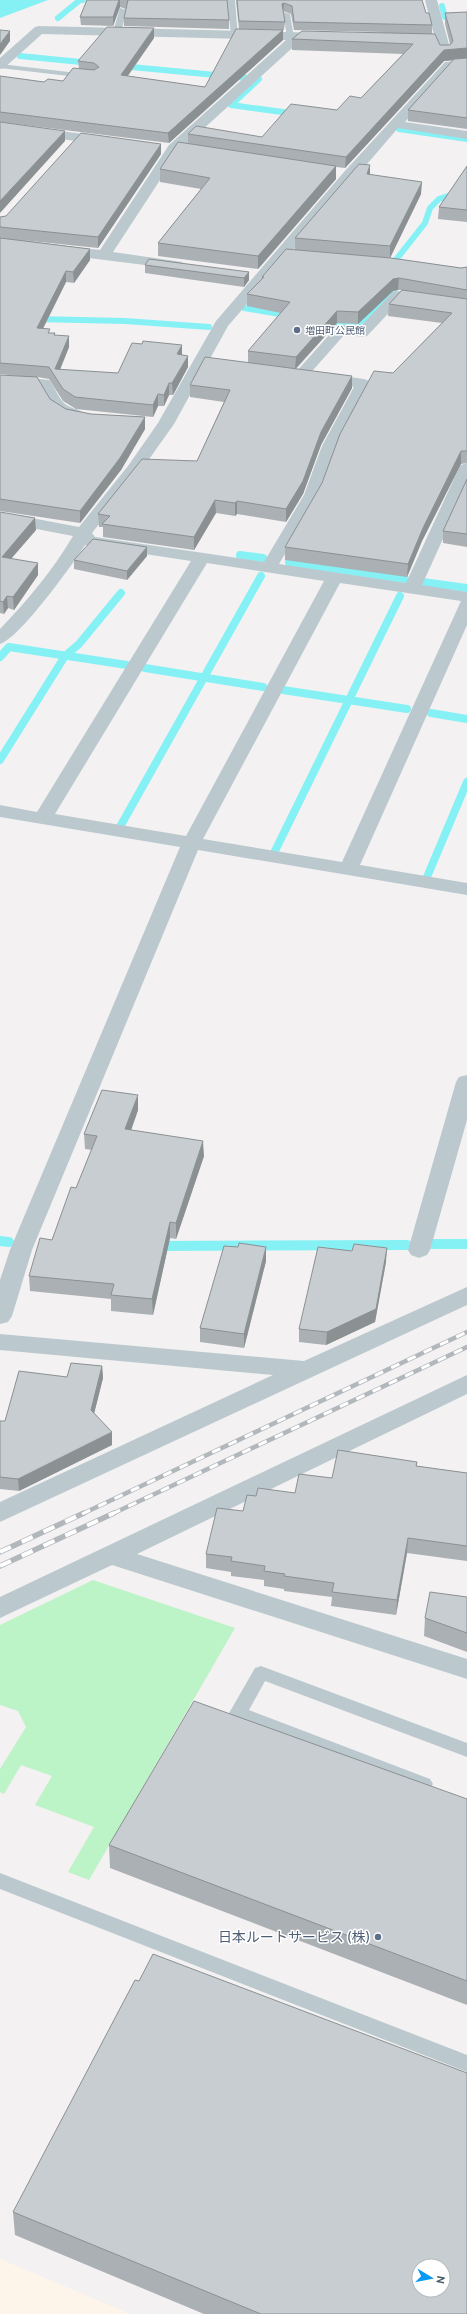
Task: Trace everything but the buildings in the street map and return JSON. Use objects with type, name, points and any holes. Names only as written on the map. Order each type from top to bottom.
[{"type":"street","points":[[431,0],[449,65]]},
{"type":"street","points":[[436,20],[452,19]]},
{"type":"street","points":[[2,62],[39,30],[338,37]]},
{"type":"street","points":[[104,255],[174,149],[294,36]]},
{"type":"street","points":[[394,38],[441,39]]},
{"type":"street","points":[[0,639],[24,614],[68,559],[82,533],[134,469],[158,423],[199,363],[221,324],[349,175],[449,65],[467,64]]},
{"type":"street","points":[[395,124],[467,136]]},
{"type":"street","points":[[0,127],[122,143]]},
{"type":"street","points":[[68,149],[78,138]]},
{"type":"street","points":[[159,148],[190,151]]},
{"type":"street","points":[[334,173],[349,175]]},
{"type":"street","points":[[0,243],[191,266]]},
{"type":"street","points":[[281,254],[297,256]]},
{"type":"street","points":[[247,274],[263,276]]},
{"type":"street","points":[[301,375],[342,329],[362,332],[398,295],[467,306]]},
{"type":"street","points":[[199,363],[215,365]]},
{"type":"street","points":[[269,567],[312,495],[330,446],[364,384],[285,373]]},
{"type":"street","points":[[0,380],[44,383],[56,405],[64,412],[97,418]]},
{"type":"street","points":[[412,589],[467,468]]},
{"type":"street","points":[[0,517],[82,533],[90,541],[467,597]]},
{"type":"street","points":[[43,818],[202,557]]},
{"type":"street","points":[[0,1316],[20,1250],[191,844],[335,577]]},
{"type":"street","points":[[349,869],[467,605]]},
{"type":"street","points":[[0,811],[467,889]]},
{"type":"street","points":[[419,1250],[467,1082]]},
{"type":"street","points":[[0,1513],[467,1295]]},
{"type":"street","points":[[0,1342],[306,1370]]},
{"type":"street","points":[[0,1608],[467,1384]]},
{"type":"street","points":[[111,1555],[467,1669]]},
{"type":"lane","points":[[231,0],[235,35]]},
{"type":"lane","points":[[117,32],[123,10]]},
{"type":"lane","points":[[286,14],[294,36]]},
{"type":"lane","points":[[2,62],[94,77]]},
{"type":"lane","points":[[437,1789],[238,1713],[261,1673],[467,1750]]},
{"type":"lane","points":[[0,1881],[467,2064]]},
{"type":"shaded area","points":[[0,2259],[130,2314],[0,2314]]},
{"type":"green space","points":[[93,1580],[235,1628],[89,1880],[68,1872],[94,1827],[35,1805],[52,1776],[21,1765],[4,1794],[0,1792],[0,1769],[26,1727],[18,1711],[0,1705],[0,1625]]},
{"type":"water","points":[[0,0],[48,0],[0,18]]},
{"type":"waterway","points":[[58,18],[80,0],[83,0]]},
{"type":"waterway","points":[[442,6],[445,17],[467,15]]},
{"type":"waterway","points":[[20,56],[91,63]]},
{"type":"waterway","points":[[121,66],[247,78]]},
{"type":"waterway","points":[[259,79],[231,105],[297,114]]},
{"type":"waterway","points":[[399,129],[467,139]]},
{"type":"waterway","points":[[395,261],[425,223],[430,208],[439,199],[454,194],[467,172]]},
{"type":"waterway","points":[[324,322],[363,324],[402,280]]},
{"type":"waterway","points":[[244,308],[292,316]]},
{"type":"waterway","points":[[35,319],[125,321],[209,327]]},
{"type":"waterway","points":[[240,555],[263,558]]},
{"type":"waterway","points":[[289,562],[405,579]]},
{"type":"waterway","points":[[204,677],[261,576]]},
{"type":"waterway","points":[[423,582],[467,588]]},
{"type":"waterway","points":[[65,656],[79,644],[121,593]]},
{"type":"waterway","points":[[349,700],[400,596]]},
{"type":"waterway","points":[[0,657],[9,647],[65,656]]},
{"type":"waterway","points":[[0,760],[65,656]]},
{"type":"waterway","points":[[65,656],[127,665]]},
{"type":"waterway","points":[[145,668],[204,677]]},
{"type":"waterway","points":[[121,825],[204,677]]},
{"type":"waterway","points":[[204,677],[263,687]]},
{"type":"waterway","points":[[283,690],[349,700]]},
{"type":"waterway","points":[[274,853],[349,700]]},
{"type":"waterway","points":[[349,700],[407,709]]},
{"type":"waterway","points":[[431,713],[467,719]]},
{"type":"waterway","points":[[427,877],[467,782]]},
{"type":"waterway","points":[[0,1241],[9,1242]]},
{"type":"waterway","points":[[431,1244],[467,1244]]},
{"type":"waterway","points":[[155,1246],[407,1245]]},
{"type":"railway","points":[[82,1514],[467,1332]]},
{"type":"railway","points":[[112,1514],[467,1347]]},
{"type":"railway","points":[[0,1552],[84,1513]]},
{"type":"railway","points":[[0,1566],[114,1513]]},
{"type":"place","name":"増田町公民館","points":[[297,330]]},
{"type":"place","name":"日本ルートサービス (株)","points":[[378,1937]]}]
